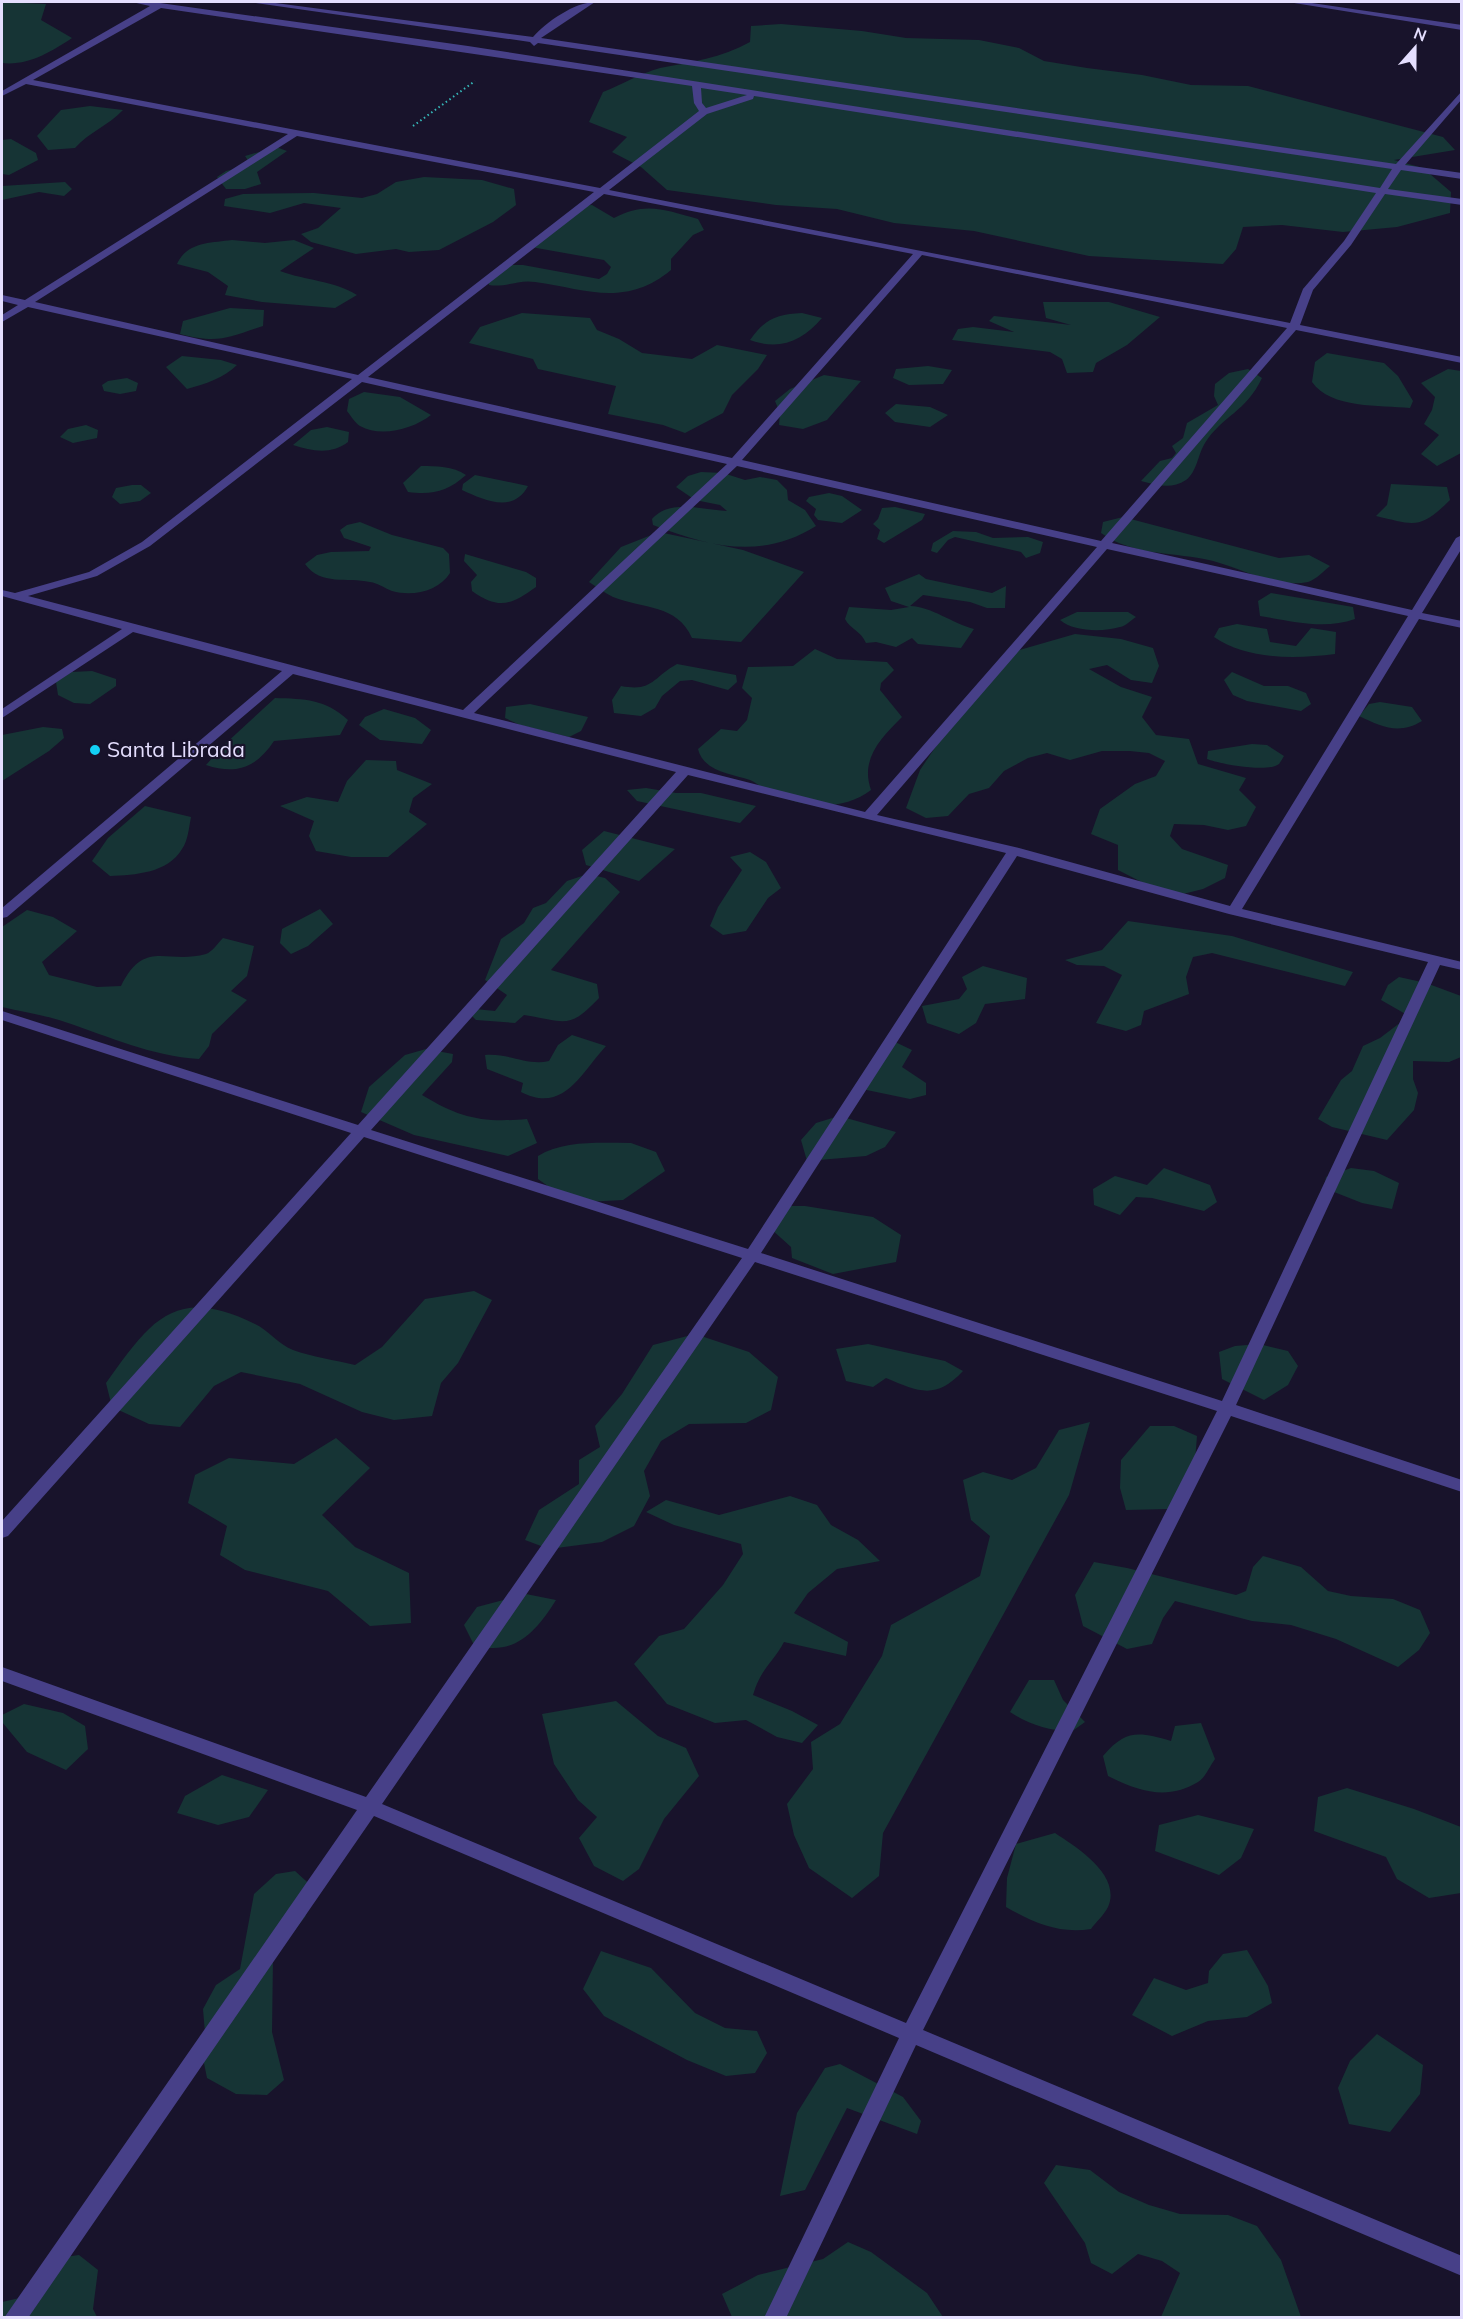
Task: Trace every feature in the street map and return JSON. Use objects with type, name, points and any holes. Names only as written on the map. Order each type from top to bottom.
[{"type":"street","points":[[136,2],[530,57],[754,95],[1461,202]]},
{"type":"street","points":[[253,2],[535,40],[1461,176]]},
{"type":"street","points":[[530,57],[535,40],[591,2]]},
{"type":"street","points":[[1293,2],[1461,28]]},
{"type":"street","points":[[2,94],[138,15],[160,5]]},
{"type":"street","points":[[26,81],[920,252],[1461,360]]},
{"type":"street","points":[[696,84],[698,103],[705,112]]},
{"type":"street","points":[[868,817],[1106,546],[1294,326],[1308,289],[1348,243],[1398,167],[1461,93]]},
{"type":"street","points":[[6,596],[93,574],[146,544],[606,191],[705,112],[754,95]]},
{"type":"street","points":[[2,319],[294,134]]},
{"type":"street","points":[[466,714],[733,464],[920,252]]},
{"type":"street","points":[[2,298],[733,464],[1461,625]]},
{"type":"street","points":[[1234,911],[1461,538]]},
{"type":"street","points":[[6,596],[868,817],[1014,851],[1234,911],[1461,966]]},
{"type":"street","points":[[2,714],[132,627]]},
{"type":"street","points":[[2,914],[291,670]]},
{"type":"street","points":[[2,1532],[685,770]]},
{"type":"street","points":[[15,2318],[751,1257],[1014,851]]},
{"type":"street","points":[[776,2318],[910,2034],[1227,1407],[1436,959]]},
{"type":"street","points":[[2,1015],[360,1133],[1227,1407],[1461,1486]]},
{"type":"street","points":[[2,1674],[371,1807],[1461,2266]]},
{"type":"path","points":[[382,150],[458,92],[488,74],[530,57]]},
{"type":"green space","points":[[2,2],[46,4],[41,20],[72,38],[30,60],[2,63]]},
{"type":"green space","points":[[781,24],[862,31],[906,38],[979,40],[1019,48],[1044,61],[1142,75],[1191,85],[1248,86],[1443,137],[1455,150],[1394,160],[1423,168],[1451,192],[1450,213],[1397,227],[1343,232],[1282,225],[1243,227],[1236,249],[1223,264],[1089,256],[974,231],[894,223],[837,209],[776,205],[667,190],[641,167],[612,152],[627,137],[589,122],[603,92],[653,70],[728,52],[750,42],[751,26]]},
{"type":"green space","points":[[90,106],[123,110],[75,148],[48,150],[37,136],[61,110]]},
{"type":"green space","points":[[11,139],[36,153],[38,160],[9,175],[2,174],[2,140]]},
{"type":"green space","points":[[276,147],[287,151],[257,172],[261,184],[245,189],[226,189],[217,177],[226,171],[251,165],[245,156]]},
{"type":"green space","points":[[424,177],[482,180],[514,189],[516,205],[493,222],[439,250],[409,252],[396,249],[356,254],[311,242],[301,234],[318,228],[341,208],[304,203],[270,213],[224,206],[225,199],[243,194],[314,193],[362,198],[377,194],[396,182]]},
{"type":"green space","points":[[65,182],[72,189],[64,196],[39,192],[2,200],[2,186]]},
{"type":"green space","points":[[592,205],[614,218],[646,208],[666,210],[698,219],[704,230],[693,235],[671,259],[671,270],[654,282],[638,289],[605,293],[529,281],[489,285],[489,276],[502,265],[523,265],[599,279],[607,274],[611,267],[604,260],[531,247],[580,206]]},
{"type":"green space","points":[[232,240],[265,243],[294,240],[314,248],[280,271],[329,283],[357,295],[335,308],[262,302],[225,295],[228,286],[208,272],[177,264],[187,251],[193,248],[208,243]]},
{"type":"green space","points":[[1043,302],[1109,302],[1160,317],[1127,345],[1096,363],[1093,372],[1067,373],[1062,359],[1050,352],[952,340],[958,329],[973,327],[1014,332],[989,321],[994,316],[1071,325],[1046,318]]},
{"type":"green space","points":[[230,308],[264,310],[263,326],[240,334],[213,339],[180,334],[183,321]]},
{"type":"green space","points":[[522,313],[590,318],[597,330],[619,339],[642,353],[692,359],[717,345],[767,355],[758,369],[732,395],[723,413],[685,433],[663,425],[608,414],[616,386],[538,369],[533,359],[469,343],[480,327]]},
{"type":"green space","points":[[802,313],[822,318],[807,333],[790,342],[771,344],[750,340],[766,322],[779,316]]},
{"type":"green space","points":[[1327,353],[1384,363],[1398,376],[1413,401],[1410,408],[1357,404],[1331,397],[1320,391],[1312,382],[1315,362]]},
{"type":"green space","points":[[182,356],[221,360],[237,365],[220,377],[187,389],[166,367]]},
{"type":"green space","points":[[928,366],[952,370],[943,384],[909,385],[893,378],[896,369]]},
{"type":"green space","points":[[1248,369],[1262,378],[1249,399],[1219,426],[1205,443],[1190,477],[1169,486],[1141,481],[1160,461],[1172,458],[1176,453],[1172,446],[1183,438],[1187,423],[1218,405],[1214,396],[1215,384],[1229,373]]},
{"type":"green space","points":[[1448,369],[1461,371],[1461,453],[1437,466],[1421,454],[1439,435],[1424,424],[1432,410],[1435,397],[1421,383]]},
{"type":"green space","points":[[824,375],[861,381],[827,420],[803,429],[779,425],[780,413],[775,401],[790,389]]},
{"type":"green space","points":[[127,378],[138,383],[136,391],[120,394],[104,391],[102,385],[108,381]]},
{"type":"green space","points":[[364,392],[400,397],[431,415],[406,428],[387,431],[368,430],[358,425],[347,411],[349,399]]},
{"type":"green space","points":[[896,404],[930,407],[948,415],[930,427],[895,422],[885,413]]},
{"type":"green space","points":[[86,425],[98,430],[97,438],[73,443],[60,437],[68,429]]},
{"type":"green space","points":[[327,427],[349,432],[348,442],[335,449],[321,451],[293,445],[311,430]]},
{"type":"green space","points":[[421,466],[450,468],[466,475],[446,489],[425,493],[408,492],[403,483]]},
{"type":"green space","points":[[701,472],[723,473],[745,480],[760,477],[777,480],[787,490],[788,500],[805,510],[816,526],[796,537],[776,543],[736,546],[695,539],[653,525],[652,519],[660,513],[677,507],[727,511],[720,505],[695,500],[676,487],[688,476]]},
{"type":"green space","points":[[475,475],[528,486],[522,495],[514,500],[489,501],[462,490],[463,484]]},
{"type":"green space","points":[[1391,484],[1447,487],[1450,500],[1424,521],[1416,523],[1376,516],[1387,505]]},
{"type":"green space","points":[[141,485],[151,493],[140,501],[120,504],[112,497],[116,488]]},
{"type":"green space","points":[[829,493],[842,496],[862,510],[842,523],[818,520],[814,515],[816,509],[806,501],[809,497]]},
{"type":"green space","points":[[895,507],[925,514],[922,520],[884,543],[877,539],[880,530],[873,524],[878,519],[882,508]]},
{"type":"green space","points":[[1123,517],[1279,558],[1309,555],[1330,566],[1308,582],[1282,582],[1204,559],[1138,549],[1101,533],[1103,522]]},
{"type":"green space","points":[[360,522],[392,535],[443,548],[449,554],[450,573],[439,584],[425,591],[400,593],[370,582],[327,578],[311,571],[305,564],[317,555],[331,552],[369,551],[371,547],[344,538],[340,530],[347,525]]},
{"type":"green space","points":[[953,531],[976,532],[993,538],[1028,537],[1043,542],[1040,553],[1026,558],[1021,552],[955,537],[948,540],[937,553],[931,551],[933,543]]},
{"type":"green space","points":[[659,532],[743,550],[804,572],[741,642],[692,638],[686,627],[668,613],[613,597],[589,582],[621,547]]},
{"type":"green space","points":[[465,554],[526,572],[536,578],[536,587],[519,598],[505,603],[481,597],[472,591],[471,582],[477,575],[464,561]]},
{"type":"green space","points":[[919,574],[926,579],[992,593],[1006,586],[1005,608],[987,608],[970,602],[923,595],[910,606],[926,609],[974,629],[961,648],[918,644],[912,638],[896,647],[876,642],[866,643],[845,619],[849,607],[891,610],[909,607],[891,601],[885,588]]},
{"type":"green space","points":[[1271,593],[1353,607],[1355,619],[1320,624],[1260,616],[1258,601]]},
{"type":"green space","points":[[1077,612],[1128,612],[1136,617],[1113,629],[1097,630],[1073,627],[1060,620]]},
{"type":"green space","points":[[1237,624],[1267,629],[1270,642],[1296,646],[1311,628],[1336,632],[1335,654],[1288,657],[1257,654],[1227,645],[1214,637],[1219,628]]},
{"type":"green space","points":[[1075,634],[1121,639],[1153,648],[1159,666],[1152,683],[1131,680],[1107,665],[1089,669],[1121,687],[1152,697],[1142,717],[1156,735],[1189,739],[1198,764],[1246,778],[1239,790],[1256,807],[1246,826],[1228,830],[1204,825],[1174,824],[1170,836],[1182,849],[1228,865],[1225,878],[1203,889],[1171,897],[1118,870],[1118,845],[1091,834],[1100,809],[1135,784],[1156,776],[1165,761],[1149,753],[1102,751],[1070,760],[1047,753],[1028,758],[1004,771],[989,788],[969,794],[948,816],[926,818],[906,808],[920,770],[959,712],[1006,654]]},
{"type":"green space","points":[[815,649],[837,659],[887,662],[894,670],[881,683],[880,690],[902,717],[880,741],[870,759],[868,779],[871,790],[860,797],[835,805],[795,802],[767,791],[750,780],[712,767],[701,756],[698,749],[721,729],[737,731],[747,720],[752,698],[742,688],[748,667],[793,666]]},
{"type":"green space","points":[[677,664],[736,675],[737,682],[728,690],[692,680],[680,681],[662,696],[655,708],[641,716],[614,713],[612,700],[621,686],[646,685]]},
{"type":"green space","points":[[92,671],[116,679],[116,686],[90,704],[74,703],[58,695],[56,682],[72,672]]},
{"type":"green space","points":[[1232,672],[1264,686],[1288,686],[1306,693],[1311,704],[1301,711],[1247,701],[1233,695],[1224,680]]},
{"type":"green space","points":[[275,698],[323,704],[348,720],[340,735],[274,741],[260,758],[244,767],[227,769],[206,765],[224,745]]},
{"type":"green space","points":[[1380,702],[1412,707],[1422,721],[1406,728],[1390,728],[1359,716],[1369,704]]},
{"type":"green space","points":[[530,704],[588,717],[581,731],[569,737],[520,725],[505,718],[506,707]]},
{"type":"green space","points":[[384,709],[415,718],[431,730],[422,744],[380,740],[359,725],[365,717]]},
{"type":"green space","points":[[43,727],[62,729],[64,738],[49,751],[2,781],[2,735]]},
{"type":"green space","points":[[1252,744],[1267,745],[1284,756],[1279,764],[1265,768],[1233,765],[1207,759],[1208,751]]},
{"type":"green space","points":[[366,760],[396,761],[397,770],[432,784],[413,798],[409,812],[427,824],[388,857],[351,857],[316,851],[309,836],[314,821],[280,806],[307,797],[338,802],[347,781]]},
{"type":"green space","points":[[646,788],[676,793],[701,793],[756,806],[740,823],[637,801],[627,790]]},
{"type":"green space","points":[[145,806],[191,817],[184,846],[176,857],[160,868],[130,875],[110,876],[92,861],[108,838]]},
{"type":"green space","points":[[604,831],[675,849],[639,881],[586,865],[582,850]]},
{"type":"green space","points":[[750,852],[766,862],[781,888],[768,898],[746,931],[723,935],[710,926],[718,907],[742,870],[730,857]]},
{"type":"green space","points":[[588,874],[605,878],[620,892],[551,970],[597,984],[599,998],[580,1015],[565,1021],[524,1015],[515,1023],[476,1020],[470,1014],[475,1009],[495,1011],[507,995],[485,980],[501,939],[524,923],[533,908],[546,903],[567,881]]},
{"type":"green space","points":[[320,909],[333,924],[308,946],[291,954],[280,943],[282,929]]},
{"type":"green space","points":[[27,910],[53,917],[77,931],[42,962],[49,975],[97,987],[121,986],[130,971],[139,962],[148,958],[192,957],[206,954],[223,938],[254,946],[247,976],[231,991],[247,1000],[212,1034],[209,1046],[199,1059],[147,1050],[42,1015],[2,1007],[2,927]]},
{"type":"green space","points":[[1128,921],[1232,936],[1353,972],[1345,986],[1212,953],[1193,957],[1186,977],[1189,994],[1144,1011],[1141,1025],[1126,1031],[1096,1023],[1122,975],[1104,966],[1077,965],[1065,960],[1102,950]]},
{"type":"green space","points":[[983,966],[1027,978],[1025,999],[985,1004],[976,1023],[959,1034],[927,1023],[922,1006],[959,999],[967,989],[962,977]]},
{"type":"green space","points":[[1399,977],[1426,983],[1461,996],[1461,1057],[1449,1062],[1413,1061],[1413,1079],[1418,1093],[1414,1110],[1387,1140],[1332,1127],[1318,1119],[1341,1080],[1352,1071],[1363,1046],[1380,1038],[1409,1016],[1381,1000],[1388,985]]},
{"type":"green space","points":[[572,1035],[606,1046],[579,1078],[560,1094],[549,1098],[521,1092],[523,1083],[487,1069],[485,1055],[533,1062],[549,1061],[558,1045]]},
{"type":"green space","points":[[893,1041],[912,1050],[902,1067],[926,1083],[926,1095],[910,1099],[857,1088]]},
{"type":"green space","points":[[426,1049],[453,1054],[452,1062],[422,1095],[448,1109],[472,1117],[497,1120],[527,1119],[537,1143],[508,1156],[414,1135],[361,1112],[369,1087],[405,1055]]},
{"type":"green space","points":[[839,1116],[896,1132],[885,1147],[866,1156],[807,1161],[801,1140],[816,1123]]},
{"type":"green space","points":[[631,1143],[656,1152],[665,1171],[623,1200],[585,1202],[559,1194],[538,1179],[538,1156],[548,1151],[571,1145]]},
{"type":"green space","points":[[1164,1168],[1210,1185],[1217,1202],[1204,1211],[1152,1198],[1136,1197],[1120,1215],[1094,1205],[1093,1189],[1115,1176],[1147,1185]]},
{"type":"green space","points":[[1351,1168],[1374,1171],[1399,1183],[1392,1209],[1362,1203],[1324,1188],[1326,1177]]},
{"type":"green space","points":[[785,1206],[805,1206],[873,1217],[901,1235],[896,1262],[833,1274],[792,1258],[791,1247],[770,1228]]},
{"type":"green space","points":[[474,1291],[492,1300],[458,1363],[441,1383],[432,1416],[394,1420],[362,1412],[300,1384],[241,1372],[214,1386],[180,1427],[149,1424],[112,1407],[106,1383],[122,1361],[151,1327],[167,1316],[184,1309],[204,1308],[227,1313],[255,1324],[293,1350],[355,1365],[382,1347],[425,1299]]},
{"type":"green space","points":[[695,1334],[749,1352],[778,1377],[771,1410],[746,1423],[689,1424],[661,1441],[644,1471],[650,1496],[634,1526],[602,1542],[549,1549],[525,1540],[539,1510],[579,1484],[579,1460],[600,1447],[595,1426],[622,1394],[653,1345]]},
{"type":"green space","points":[[868,1344],[945,1361],[963,1371],[944,1386],[927,1391],[908,1387],[886,1378],[873,1387],[846,1381],[836,1349]]},
{"type":"green space","points":[[1259,1344],[1288,1351],[1298,1366],[1288,1385],[1264,1400],[1222,1379],[1219,1352],[1235,1346]]},
{"type":"green space","points":[[1090,1422],[1069,1495],[883,1833],[879,1876],[852,1898],[809,1868],[794,1835],[787,1804],[813,1769],[811,1742],[840,1724],[882,1656],[891,1625],[980,1576],[990,1536],[971,1520],[963,1480],[983,1472],[1012,1480],[1036,1468],[1059,1430]]},
{"type":"green space","points":[[1150,1426],[1174,1426],[1197,1436],[1195,1461],[1168,1509],[1126,1510],[1120,1488],[1121,1460]]},
{"type":"green space","points":[[336,1438],[370,1468],[322,1515],[355,1547],[409,1573],[411,1623],[370,1626],[328,1591],[245,1570],[220,1555],[227,1526],[188,1503],[195,1475],[229,1458],[294,1464]]},
{"type":"green space","points":[[790,1496],[817,1505],[831,1525],[858,1540],[880,1561],[837,1569],[808,1593],[794,1613],[848,1642],[846,1656],[784,1642],[756,1686],[753,1695],[792,1711],[818,1725],[802,1743],[777,1737],[746,1720],[715,1723],[667,1704],[634,1664],[659,1636],[684,1629],[723,1585],[743,1554],[741,1544],[674,1525],[646,1512],[666,1500],[719,1515]]},
{"type":"green space","points":[[1263,1556],[1301,1567],[1328,1591],[1351,1596],[1393,1599],[1420,1610],[1430,1633],[1419,1650],[1398,1667],[1336,1639],[1291,1625],[1252,1621],[1175,1601],[1163,1618],[1152,1644],[1127,1649],[1083,1626],[1075,1595],[1094,1562],[1236,1595],[1246,1591],[1253,1567]]},
{"type":"green space","points":[[526,1594],[556,1600],[532,1631],[522,1639],[501,1648],[474,1645],[464,1625],[477,1607]]},
{"type":"green space","points":[[1029,1680],[1054,1680],[1063,1700],[1085,1722],[1071,1732],[1063,1731],[1032,1724],[1010,1712]]},
{"type":"green space","points":[[616,1701],[658,1736],[686,1748],[699,1776],[664,1819],[639,1869],[623,1881],[594,1866],[579,1838],[597,1817],[578,1800],[554,1764],[542,1714]]},
{"type":"green space","points":[[24,1704],[63,1713],[85,1726],[88,1749],[66,1770],[27,1752],[2,1722],[2,1715]]},
{"type":"green space","points":[[1201,1723],[1215,1759],[1198,1782],[1175,1791],[1153,1792],[1141,1790],[1108,1776],[1103,1756],[1111,1747],[1126,1737],[1141,1735],[1171,1741],[1175,1726]]},
{"type":"green space","points":[[222,1775],[268,1790],[249,1817],[218,1825],[177,1813],[185,1796]]},
{"type":"green space","points":[[1347,1788],[1414,1809],[1461,1827],[1461,1893],[1429,1898],[1397,1879],[1386,1857],[1314,1831],[1318,1797]]},
{"type":"green space","points":[[1198,1815],[1254,1829],[1241,1858],[1219,1875],[1155,1851],[1159,1825]]},
{"type":"green space","points":[[1055,1833],[1095,1863],[1109,1884],[1111,1895],[1108,1907],[1091,1929],[1068,1930],[1047,1926],[1006,1907],[1007,1878],[1016,1844]]},
{"type":"green space","points":[[295,1871],[316,1890],[305,1917],[273,1958],[272,2032],[284,2080],[267,2095],[236,2094],[207,2078],[202,2053],[205,2033],[203,2009],[216,1985],[240,1969],[254,1894],[276,1874]]},
{"type":"green space","points":[[1247,1950],[1268,1986],[1272,2003],[1247,2017],[1208,2021],[1172,2036],[1132,2015],[1154,1978],[1186,1990],[1208,1983],[1209,1971],[1223,1954]]},
{"type":"green space","points":[[601,1951],[651,1968],[695,2013],[725,2028],[757,2031],[767,2053],[755,2073],[726,2076],[687,2060],[604,2016],[583,1989]]},
{"type":"green space","points":[[1377,2034],[1423,2065],[1420,2094],[1390,2132],[1349,2124],[1338,2088],[1350,2061]]},
{"type":"green space","points":[[840,2064],[903,2097],[921,2121],[917,2134],[847,2108],[805,2190],[780,2196],[797,2113],[825,2068]]},
{"type":"green space","points":[[1056,2165],[1090,2170],[1119,2192],[1149,2205],[1180,2214],[1228,2215],[1257,2226],[1281,2260],[1301,2317],[1161,2317],[1180,2273],[1162,2261],[1138,2254],[1112,2274],[1091,2263],[1085,2243],[1044,2183]]},
{"type":"green space","points":[[848,2242],[871,2252],[927,2293],[943,2317],[732,2317],[722,2294],[758,2275],[823,2259]]},
{"type":"green space","points":[[79,2255],[98,2270],[93,2309],[97,2317],[2,2317],[2,2302],[24,2297],[51,2259]]},
{"type":"place","name":"Santa Librada","points":[[95,750]]}]
